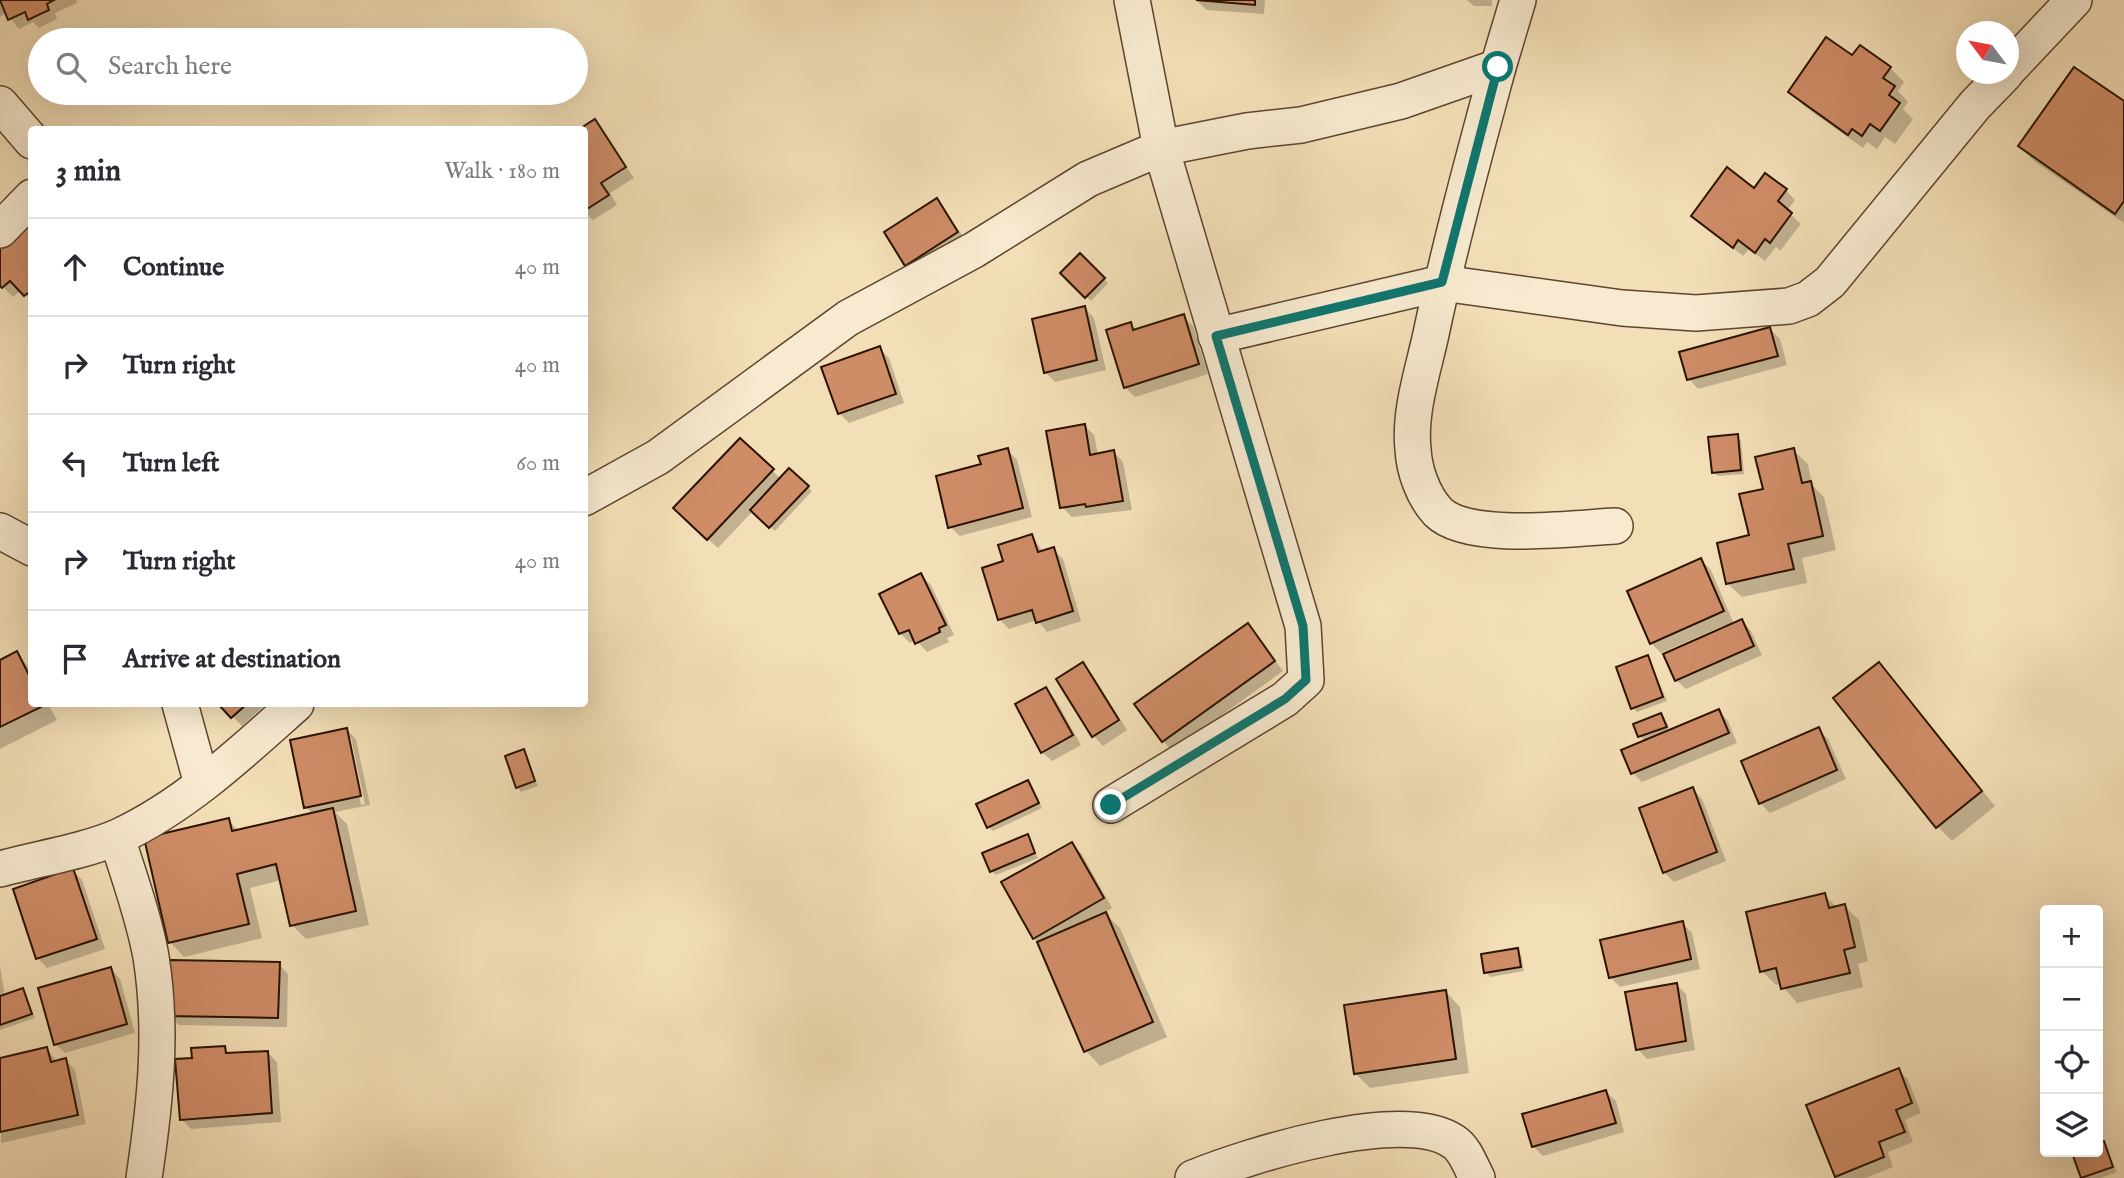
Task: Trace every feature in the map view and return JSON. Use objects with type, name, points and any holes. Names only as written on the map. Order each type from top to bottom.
[{"type":"street","points":[[1111,805],[1285,699],[1306,680],[1303,626],[1161,148],[1132,0]]},
{"type":"street","points":[[1518,0],[1442,282],[1417,397],[1412,446],[1416,474],[1439,512],[1467,526],[1515,532],[1615,526]]},
{"type":"street","points":[[2019,58],[2074,0]]},
{"type":"street","points":[[588,496],[658,457],[848,318],[974,250],[1088,179],[1161,148],[1247,131],[1301,125],[1401,100],[1498,67]]},
{"type":"street","points":[[1216,336],[1442,282],[1622,308],[1696,313],[1764,310],[1798,303],[1830,282],[1975,105],[1995,84]]},
{"type":"street","points":[[0,104],[28,136]]},
{"type":"street","points":[[0,230],[28,201]]},
{"type":"street","points":[[0,531],[28,546]]},
{"type":"street","points":[[181,707],[202,784]]},
{"type":"street","points":[[0,869],[117,838],[172,807],[292,707]]},
{"type":"street","points":[[117,838],[151,959],[159,1042],[157,1089],[144,1178]]},
{"type":"street","points":[[1193,1178],[1240,1159],[1347,1135],[1403,1128],[1428,1131],[1453,1141],[1477,1178]]},
{"type":"building","points":[[0,0],[54,0],[47,4],[49,10],[28,20],[25,12],[8,20]]},
{"type":"building","points":[[1196,0],[1255,0],[1255,5]]},
{"type":"building","points":[[1826,37],[1852,55],[1860,45],[1891,67],[1883,78],[1895,86],[1889,95],[1900,103],[1880,131],[1870,124],[1862,136],[1852,129],[1848,135],[1788,92]]},
{"type":"building","points":[[2074,67],[2124,101],[2124,201],[2115,214],[2018,146]]},
{"type":"building","points":[[595,119],[626,167],[601,183],[609,195],[588,208],[588,126],[584,126]]},
{"type":"building","points":[[1727,167],[1754,188],[1765,173],[1787,189],[1778,201],[1792,213],[1770,243],[1765,239],[1755,253],[1738,240],[1733,248],[1691,216]]},
{"type":"building","points":[[937,198],[958,232],[905,266],[884,232]]},
{"type":"building","points":[[28,223],[28,293],[24,296],[10,281],[2,288],[0,286],[0,248]]},
{"type":"building","points":[[1080,253],[1105,278],[1085,298],[1060,273]]},
{"type":"building","points":[[1085,306],[1097,360],[1044,373],[1032,319]]},
{"type":"building","points":[[1184,314],[1199,364],[1124,388],[1106,330],[1131,322],[1133,330]]},
{"type":"building","points":[[1770,327],[1778,356],[1687,380],[1679,352]]},
{"type":"building","points":[[880,346],[896,394],[838,414],[821,367]]},
{"type":"building","points":[[1085,424],[1090,455],[1114,450],[1123,501],[1060,508],[1046,431]]},
{"type":"building","points":[[1738,434],[1741,470],[1712,473],[1708,437]]},
{"type":"building","points":[[740,438],[774,469],[707,540],[673,508]]},
{"type":"building","points":[[1008,448],[1023,508],[948,528],[936,476],[981,464],[978,456]]},
{"type":"building","points":[[1794,448],[1802,483],[1811,481],[1823,536],[1788,544],[1794,569],[1726,584],[1717,543],[1749,535],[1739,494],[1763,489],[1755,457]]},
{"type":"building","points":[[789,468],[809,486],[769,528],[750,510]]},
{"type":"building","points":[[1032,534],[1038,552],[1054,547],[1073,611],[1036,623],[1032,610],[998,620],[982,568],[1003,561],[998,545]]},
{"type":"building","points":[[1701,558],[1724,611],[1650,644],[1627,591]]},
{"type":"building","points":[[921,573],[946,625],[939,628],[940,632],[915,644],[909,630],[899,634],[879,594]]},
{"type":"building","points":[[1742,619],[1754,646],[1675,681],[1663,654]]},
{"type":"building","points":[[1248,623],[1275,661],[1162,742],[1134,704]]},
{"type":"building","points":[[17,651],[28,673],[28,707],[41,707],[0,727],[0,660]]},
{"type":"building","points":[[1648,655],[1663,697],[1631,709],[1616,667]]},
{"type":"building","points":[[1083,662],[1119,720],[1092,737],[1056,679]]},
{"type":"building","points":[[1879,662],[1982,791],[1936,828],[1833,698]]},
{"type":"building","points":[[1046,687],[1073,735],[1041,753],[1015,704]]},
{"type":"building","points":[[221,707],[244,707],[231,718]]},
{"type":"building","points":[[1719,709],[1729,733],[1631,774],[1621,750]]},
{"type":"building","points":[[1661,713],[1667,727],[1638,737],[1633,724]]},
{"type":"building","points":[[1819,727],[1837,770],[1759,804],[1741,761]]},
{"type":"building","points":[[347,728],[361,796],[304,808],[290,740]]},
{"type":"building","points":[[524,749],[535,781],[516,788],[505,756]]},
{"type":"building","points":[[1028,780],[1039,803],[987,828],[976,804]]},
{"type":"building","points":[[1693,787],[1717,852],[1663,873],[1639,808]]},
{"type":"building","points":[[333,808],[356,911],[290,926],[276,864],[237,874],[249,924],[168,943],[144,838],[229,818],[232,831]]},
{"type":"building","points":[[1028,834],[1035,853],[990,872],[982,853]]},
{"type":"building","points":[[1072,842],[1104,898],[1033,939],[1001,882]]},
{"type":"building","points":[[73,868],[97,939],[36,959],[13,889]]},
{"type":"building","points":[[1825,893],[1829,908],[1845,904],[1855,947],[1844,950],[1850,973],[1781,989],[1776,968],[1760,972],[1746,912]]},
{"type":"building","points":[[1106,912],[1153,1022],[1084,1052],[1037,942]]},
{"type":"building","points":[[1683,921],[1691,959],[1609,978],[1600,940]]},
{"type":"building","points":[[1518,948],[1521,967],[1484,973],[1481,954]]},
{"type":"building","points":[[169,960],[280,962],[278,1018],[167,1016]]},
{"type":"building","points":[[111,967],[127,1024],[54,1045],[38,988]]},
{"type":"building","points":[[1677,983],[1686,1041],[1636,1050],[1625,992]]},
{"type":"building","points":[[23,988],[32,1014],[0,1025],[0,996]]},
{"type":"building","points":[[1446,990],[1456,1059],[1354,1074],[1344,1005]]},
{"type":"building","points":[[225,1046],[226,1053],[268,1051],[272,1113],[180,1120],[175,1059],[192,1058],[191,1048]]},
{"type":"building","points":[[47,1047],[51,1062],[66,1058],[78,1115],[0,1132],[0,1058]]},
{"type":"building","points":[[1899,1068],[1912,1103],[1896,1110],[1905,1132],[1879,1142],[1884,1157],[1835,1177],[1806,1105]]},
{"type":"building","points":[[1606,1090],[1616,1123],[1532,1147],[1522,1114]]},
{"type":"building","points":[[2103,1141],[2113,1167],[2081,1178],[2073,1157],[2103,1157]]},
{"type":"route","points":[[1111,805],[1285,699],[1306,680],[1303,626],[1216,336],[1290,316],[1442,282],[1498,67]]}]
